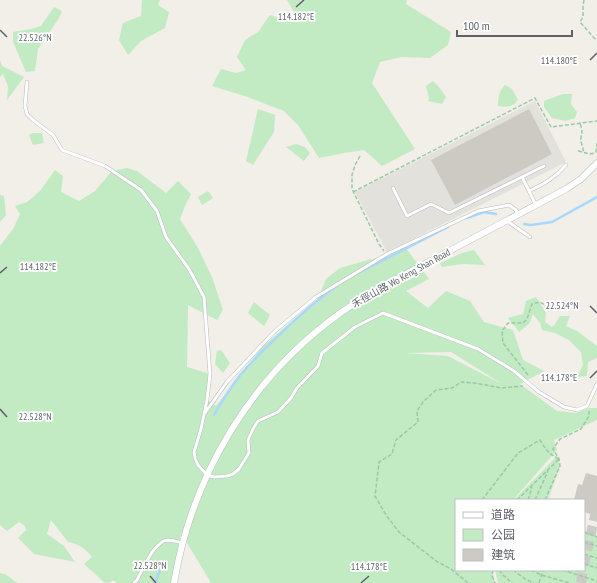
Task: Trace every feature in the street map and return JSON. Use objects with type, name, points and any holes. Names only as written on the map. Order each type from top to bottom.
[{"type":"street","name":"禾徑山路 Wo Keng Shan Road","points":[[174,583],[183,543],[207,474],[229,433],[252,400],[280,366],[310,337],[339,314],[370,293],[574,184],[587,174],[597,163]]},
{"type":"lane","points":[[27,82],[25,106],[27,114],[53,135],[62,150],[105,166],[141,190],[157,211],[166,237],[189,269],[204,296],[210,374],[207,400],[194,452],[196,462],[207,474],[214,476],[226,476],[233,474],[239,469],[249,453],[248,440],[258,421],[278,412],[291,398],[297,388],[318,366],[322,353],[355,327],[383,313],[478,349],[514,371],[539,392],[564,407],[576,410],[587,406],[597,384]]},
{"type":"lane","points":[[393,188],[407,216],[431,204],[449,213],[544,166]]},
{"type":"lane","points":[[529,191],[559,174],[566,166]]},
{"type":"lane","points":[[522,177],[536,205]]},
{"type":"lane","points":[[204,414],[227,382],[274,332],[316,297],[387,254],[478,211],[509,205],[516,210],[518,214]]},
{"type":"lane","points":[[506,221],[530,237]]},
{"type":"lane","points":[[134,583],[153,550],[158,545],[168,540],[183,543]]},
{"type":"path","points":[[584,0],[580,22],[597,40]]},
{"type":"path","points":[[353,192],[536,98],[551,127],[597,121]]},
{"type":"path","points":[[580,124],[583,132],[580,139],[584,149],[583,152]]},
{"type":"path","points":[[578,150],[594,154],[596,152],[597,144]]},
{"type":"path","points":[[360,156],[352,175],[352,189],[379,244],[387,254]]},
{"type":"path","points":[[530,378],[503,344],[502,331],[508,323],[523,323],[527,319],[532,304],[540,302],[551,309],[568,308]]},
{"type":"path","points":[[468,583],[451,569],[436,561],[399,532],[386,515],[375,496],[379,462],[392,454],[396,440],[418,422],[417,410],[436,390],[452,388],[461,382],[502,388],[531,385]]},
{"type":"path","points":[[545,499],[560,466],[559,459],[553,449],[560,439],[581,429],[589,416],[590,407],[587,406]]},
{"type":"path","points":[[483,499],[518,453],[532,444],[540,440],[545,449],[552,456],[559,459]]},
{"type":"path","points":[[518,499],[559,459]]},
{"type":"path","points":[[535,499],[548,469]]},
{"type":"path","points":[[528,499],[532,485]]},
{"type":"path","points":[[585,532],[597,537]]},
{"type":"path","points":[[585,542],[597,546]]},
{"type":"path","points":[[585,554],[597,558]]},
{"type":"path","points":[[585,564],[597,568]]},
{"type":"path","points":[[493,571],[492,576],[494,583]]},
{"type":"path","points":[[500,571],[512,583]]},
{"type":"path","points":[[514,571],[534,583]]},
{"type":"path","points":[[533,571],[541,575],[570,583]]},
{"type":"path","points":[[539,583],[543,571]]},
{"type":"path","points":[[565,571],[597,581]]},
{"type":"shaded area","points":[[535,101],[566,162],[387,252],[355,192]]},
{"type":"green space","points":[[142,0],[160,0],[158,5],[169,12],[165,28],[141,41],[128,55],[119,40],[123,23],[141,16]]},
{"type":"green space","points":[[287,0],[407,0],[406,4],[451,32],[448,45],[430,58],[401,57],[380,62],[372,83],[415,149],[382,166],[364,150],[319,158],[298,125],[284,111],[245,96],[212,86],[221,69],[236,73],[246,70],[237,57],[245,40],[258,32],[270,15],[287,21],[296,15]]},
{"type":"green space","points":[[54,7],[62,11],[59,18],[38,49],[35,71],[26,72],[13,42],[13,32],[41,26]]},
{"type":"green space","points":[[0,60],[2,66],[24,77],[7,100],[8,86],[3,74],[0,77]]},
{"type":"green space","points":[[433,81],[446,97],[442,104],[428,101],[429,97],[426,86]]},
{"type":"green space","points":[[505,85],[512,89],[518,100],[511,106],[498,106],[499,95]]},
{"type":"green space","points":[[563,94],[572,94],[571,104],[577,112],[575,118],[566,121],[552,118],[544,107],[544,101]]},
{"type":"green space","points":[[258,109],[275,115],[274,132],[253,165],[246,161]]},
{"type":"green space","points":[[33,133],[42,133],[44,143],[33,145],[29,135]]},
{"type":"green space","points":[[296,144],[305,147],[310,153],[304,161],[286,147]]},
{"type":"green space","points":[[127,168],[137,171],[166,193],[178,181],[191,194],[180,219],[198,248],[212,277],[223,310],[217,320],[188,305],[187,367],[210,374],[198,434],[207,400],[216,406],[262,347],[318,299],[326,279],[340,268],[387,256],[405,247],[429,279],[406,291],[428,308],[446,291],[470,301],[484,322],[513,330],[523,360],[544,371],[520,384],[557,411],[576,413],[588,408],[597,408],[597,420],[554,440],[557,450],[514,499],[455,499],[455,571],[492,571],[495,583],[210,583],[181,533],[172,583],[117,583],[113,580],[109,583],[105,583],[84,564],[92,557],[87,551],[76,544],[68,542],[51,520],[47,534],[64,546],[75,562],[34,554],[18,538],[26,530],[25,526],[19,522],[7,531],[0,525],[0,246],[13,229],[20,214],[15,206],[27,202],[40,191],[55,170],[63,176],[61,192],[79,201],[95,191],[112,171]],"holes":[[[451,352],[500,383],[448,356],[405,353]]]},
{"type":"green space","points":[[208,191],[213,198],[202,205],[198,197]]},
{"type":"green space","points":[[0,195],[4,196],[6,215],[0,222]]},
{"type":"green space","points":[[474,250],[485,265],[463,264],[442,267],[440,263],[462,253]]},
{"type":"green space","points":[[536,297],[546,313],[545,322],[552,327],[560,316],[570,316],[566,326],[577,331],[597,346],[597,358],[588,362],[587,376],[577,377],[583,365],[581,352],[569,340],[555,333],[542,330],[540,323],[533,314],[529,324],[519,332],[508,318],[523,314],[526,301]]},
{"type":"green space","points":[[254,302],[270,315],[264,326],[248,313]]},
{"type":"green space","points":[[221,350],[230,363],[223,373],[215,364],[217,351]]},
{"type":"green space","points":[[557,456],[560,466],[548,499],[515,499]]},
{"type":"green space","points":[[585,531],[597,535],[597,583],[498,583],[495,571],[585,571]]},
{"type":"green space","points":[[0,573],[6,575],[18,583],[0,583]]},
{"type":"building","points":[[529,109],[552,154],[455,205],[431,160]]},
{"type":"building","points":[[586,473],[597,476],[597,516],[585,512],[585,499],[574,499],[578,484],[582,485]]},
{"type":"waterway","points":[[524,224],[531,225],[552,222],[597,197]]},
{"type":"waterway","points":[[467,218],[484,212],[496,214]]},
{"type":"waterway","points":[[358,273],[448,227]]},
{"type":"waterway","points":[[214,415],[237,379],[255,359],[285,329],[319,299],[337,286]]},
{"type":"waterway","points":[[155,583],[161,568]]},
{"type":"tunnel","points":[[585,561],[597,507]]},
{"type":"tunnel","points":[[581,583],[583,571]]}]
